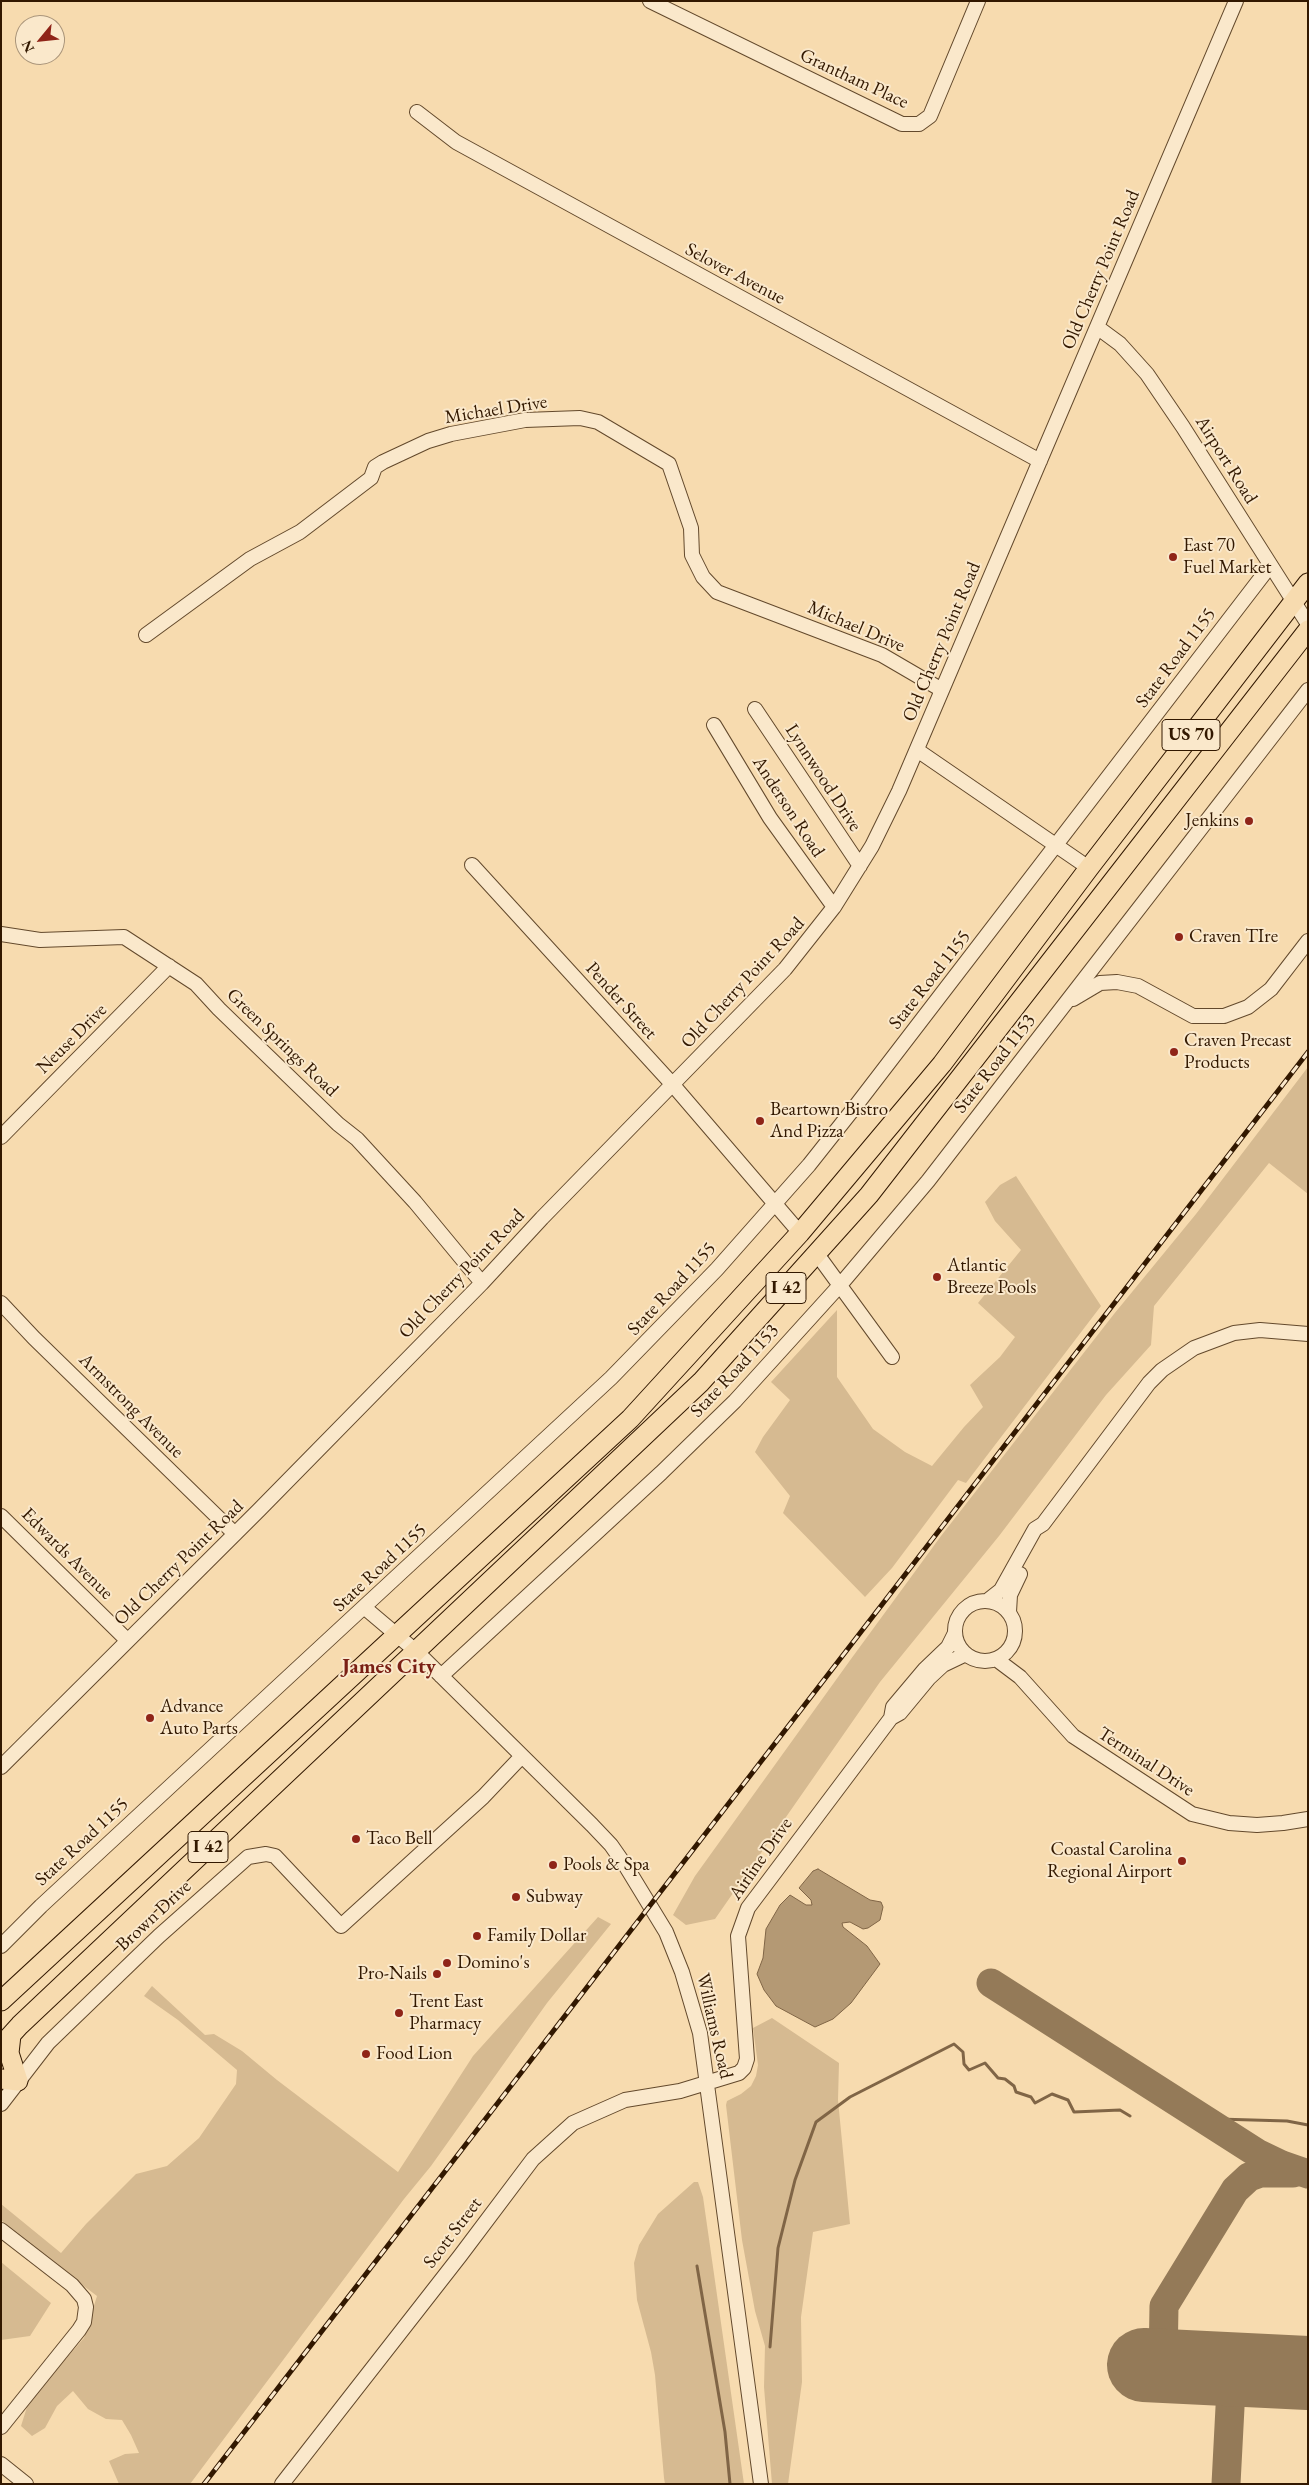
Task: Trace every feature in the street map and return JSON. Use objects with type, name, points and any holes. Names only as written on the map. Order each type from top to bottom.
[{"type":"highway","name":"US 70","points":[[1,2001],[630,1419],[800,1233],[942,1064],[1088,868],[1308,584]]},
{"type":"highway","name":"I 42","points":[[6,2040],[701,1382],[869,1195],[1308,630]]},
{"type":"highway","points":[[6,2040],[9,2053],[9,2080]]},
{"type":"street","name":"Grantham Place","points":[[650,1],[902,124],[919,124],[930,116],[978,1]]},
{"type":"street","name":"Old Cherry Point Road","points":[[1,1767],[235,1534],[482,1283],[542,1218],[785,969],[834,907],[860,866],[899,791],[1236,1]]},
{"type":"street","name":"Selover Avenue","points":[[417,112],[456,142],[1040,461]]},
{"type":"street","name":"Airport Road","points":[[1097,328],[1120,344],[1147,374],[1184,427],[1308,624]]},
{"type":"street","name":"Michael Drive","points":[[146,635],[250,559],[300,532],[371,478],[375,467],[400,454],[428,441],[460,432],[525,420],[580,418],[598,422],[668,464],[692,528],[692,555],[703,577],[717,592],[882,655],[942,690]]},
{"type":"street","name":"State Road 1155","points":[[1,1946],[63,1886],[618,1372],[670,1320],[776,1203],[863,1096],[1270,566]]},
{"type":"street","name":"State Road 1153","points":[[441,1676],[661,1474],[735,1401],[841,1284],[923,1188],[1308,690]]},
{"type":"street","name":"Lynnwood Drive","points":[[755,710],[860,866]]},
{"type":"street","name":"Anderson Road","points":[[714,724],[770,818],[834,907]]},
{"type":"street","points":[[917,750],[1088,868]]},
{"type":"street","name":"Pender Street","points":[[472,865],[673,1085],[800,1233]]},
{"type":"street","name":"Green Springs Road","points":[[1,934],[49,940],[124,937],[196,984],[218,1009],[338,1124],[357,1139],[415,1202],[482,1283]]},
{"type":"street","name":"State Road 1153","points":[[1058,1013],[1077,995],[1100,983],[1117,982],[1138,986],[1193,1016],[1224,1016],[1248,1008],[1272,989],[1308,941]]},
{"type":"street","name":"Neuse Drive","points":[[1,1137],[169,966]]},
{"type":"street","points":[[817,1254],[841,1284],[892,1357]]},
{"type":"street","name":"Armstrong Avenue","points":[[1,1303],[34,1338],[235,1534]]},
{"type":"street","points":[[987,1601],[1001,1590],[1035,1529],[1044,1524],[1149,1383],[1180,1356],[1211,1340],[1234,1333],[1260,1330],[1308,1334]]},
{"type":"street","name":"Edwards Avenue","points":[[1,1516],[127,1640]]},
{"type":"street","points":[[1008,1612],[1010,1595],[1043,1534],[1044,1524]]},
{"type":"street","points":[[891,1718],[893,1707],[925,1669],[948,1647],[955,1633],[956,1623],[964,1610],[977,1602],[987,1601],[1002,1606],[1008,1612],[1015,1629],[1011,1647],[996,1659],[980,1661],[966,1654],[960,1648],[955,1633]]},
{"type":"street","name":"Williams Road","points":[[364,1608],[417,1652],[610,1845],[666,1932],[692,2002],[707,2081],[761,2484]]},
{"type":"street","points":[[891,1718],[900,1713],[929,1678],[944,1665],[966,1654]]},
{"type":"street","name":"Terminal Drive","points":[[996,1659],[1020,1676],[1052,1716],[1073,1736],[1192,1814],[1229,1823],[1257,1825],[1283,1824],[1308,1819]]},
{"type":"street","name":"Airline Drive","points":[[707,2081],[739,2074],[744,2068],[747,2059],[738,1951],[741,1924],[748,1908],[891,1718]]},
{"type":"street","name":"Brown Drive","points":[[1,2104],[9,2080],[159,1936],[248,1857],[266,1854],[275,1856],[341,1926],[482,1797],[522,1756]]},
{"type":"street","name":"Scott Street","points":[[282,2484],[460,2256],[533,2159],[573,2124],[616,2104],[625,2100],[680,2091],[707,2081]]},
{"type":"street","points":[[1,2230],[72,2285],[84,2299],[86,2307],[84,2322],[79,2330],[1,2427]]},
{"type":"street","points":[[1,2464],[26,2484]]},
{"type":"shaded area","points":[[1308,1067],[1308,1194],[1269,1163],[1154,1306],[1151,1345],[1106,1395],[999,1536],[880,1682],[715,1919],[686,1925],[673,1915],[695,1876],[851,1659],[941,1536],[1114,1314],[1196,1214]]},
{"type":"shaded area","points":[[1016,1176],[1101,1306],[966,1483],[958,1480],[892,1568],[865,1597],[783,1513],[790,1496],[755,1452],[763,1437],[790,1400],[771,1382],[837,1310],[837,1377],[873,1429],[905,1452],[932,1466],[983,1407],[970,1385],[1000,1357],[1015,1337],[978,1303],[1021,1250],[995,1221],[985,1202],[1000,1185]]},
{"type":"shaded area","points":[[818,1869],[870,1900],[881,1902],[883,1907],[880,1920],[868,1928],[863,1929],[850,1922],[842,1923],[843,1927],[867,1946],[880,1964],[851,2003],[833,2019],[815,2027],[776,2006],[764,1990],[757,1974],[763,1958],[766,1929],[780,1905],[790,1895],[806,1905],[812,1905],[811,1900],[799,1888],[813,1871]]},
{"type":"shaded area","points":[[598,1917],[611,1924],[547,2003],[431,2166],[404,2199],[190,2484],[119,2484],[109,2461],[125,2454],[139,2453],[131,2435],[122,2420],[106,2419],[88,2409],[73,2391],[57,2406],[45,2428],[32,2436],[21,2426],[27,2407],[48,2379],[84,2338],[97,2296],[32,2247],[1,2220],[1,2204],[61,2253],[86,2224],[136,2174],[167,2166],[199,2138],[236,2084],[237,2070],[178,2020],[144,1996],[152,1986],[205,2035],[214,2034],[242,2051],[398,2172],[473,2056]]},
{"type":"shaded area","points":[[772,2018],[839,2063],[838,2100],[850,2224],[813,2232],[801,2317],[802,2382],[788,2484],[772,2484],[764,2387],[765,2346],[755,2311],[742,2240],[726,2105],[727,2101],[751,2086],[756,2076],[758,2065],[753,2028]]},
{"type":"shaded area","points":[[694,2182],[698,2182],[703,2197],[744,2484],[665,2484],[664,2478],[655,2375],[637,2300],[634,2263],[639,2245],[658,2214]]},
{"type":"shaded area","points":[[1,2262],[51,2303],[30,2336],[1,2340]]},
{"type":"waterway","points":[[770,2347],[778,2248],[795,2180],[816,2122],[850,2097],[954,2044],[963,2052],[964,2064],[969,2070],[985,2063],[998,2078],[1005,2079],[1014,2086],[1016,2092],[1031,2097],[1035,2103],[1052,2094],[1068,2100],[1074,2112],[1120,2110],[1130,2116]]},
{"type":"waterway","points":[[1218,2119],[1287,2121],[1308,2125]]},
{"type":"waterway","points":[[697,2266],[725,2432],[730,2484]]},
{"type":"taxiway","points":[[991,1983],[1257,2153],[1282,2165],[1308,2174]]},
{"type":"taxiway","points":[[1163,2366],[1164,2306],[1235,2190],[1249,2177],[1260,2173],[1293,2173]]},
{"type":"taxiway","points":[[1226,2484],[1232,2369]]},
{"type":"runway","points":[[1144,2365],[1308,2373]]},
{"type":"railway","points":[[204,2484],[1308,1052]]},
{"type":"place","name":"East 70 Fuel Market","points":[[1173,557]]},
{"type":"place","name":"Jenkins","points":[[1249,821]]},
{"type":"place","name":"Craven TIre","points":[[1179,937]]},
{"type":"place","name":"Craven Precast Products","points":[[1174,1052]]},
{"type":"place","name":"Beartown Bistro And Pizza","points":[[760,1121]]},
{"type":"place","name":"Atlantic Breeze Pools","points":[[937,1277]]},
{"type":"place","name":"Advance Auto Parts","points":[[150,1718]]},
{"type":"place","name":"Taco Bell","points":[[356,1839]]},
{"type":"place","name":"Coastal Carolina Regional Airport","points":[[1182,1861]]},
{"type":"place","name":"Pools & Spa","points":[[553,1865]]},
{"type":"place","name":"Subway","points":[[516,1897]]},
{"type":"place","name":"Family Dollar","points":[[477,1936]]},
{"type":"place","name":"Domino's","points":[[447,1963]]},
{"type":"place","name":"Pro-Nails","points":[[437,1974]]},
{"type":"place","name":"Trent East Pharmacy","points":[[399,2013]]},
{"type":"place","name":"Food Lion","points":[[366,2054]]},
{"type":"district","name":"James City","points":[[389,1667]]}]
